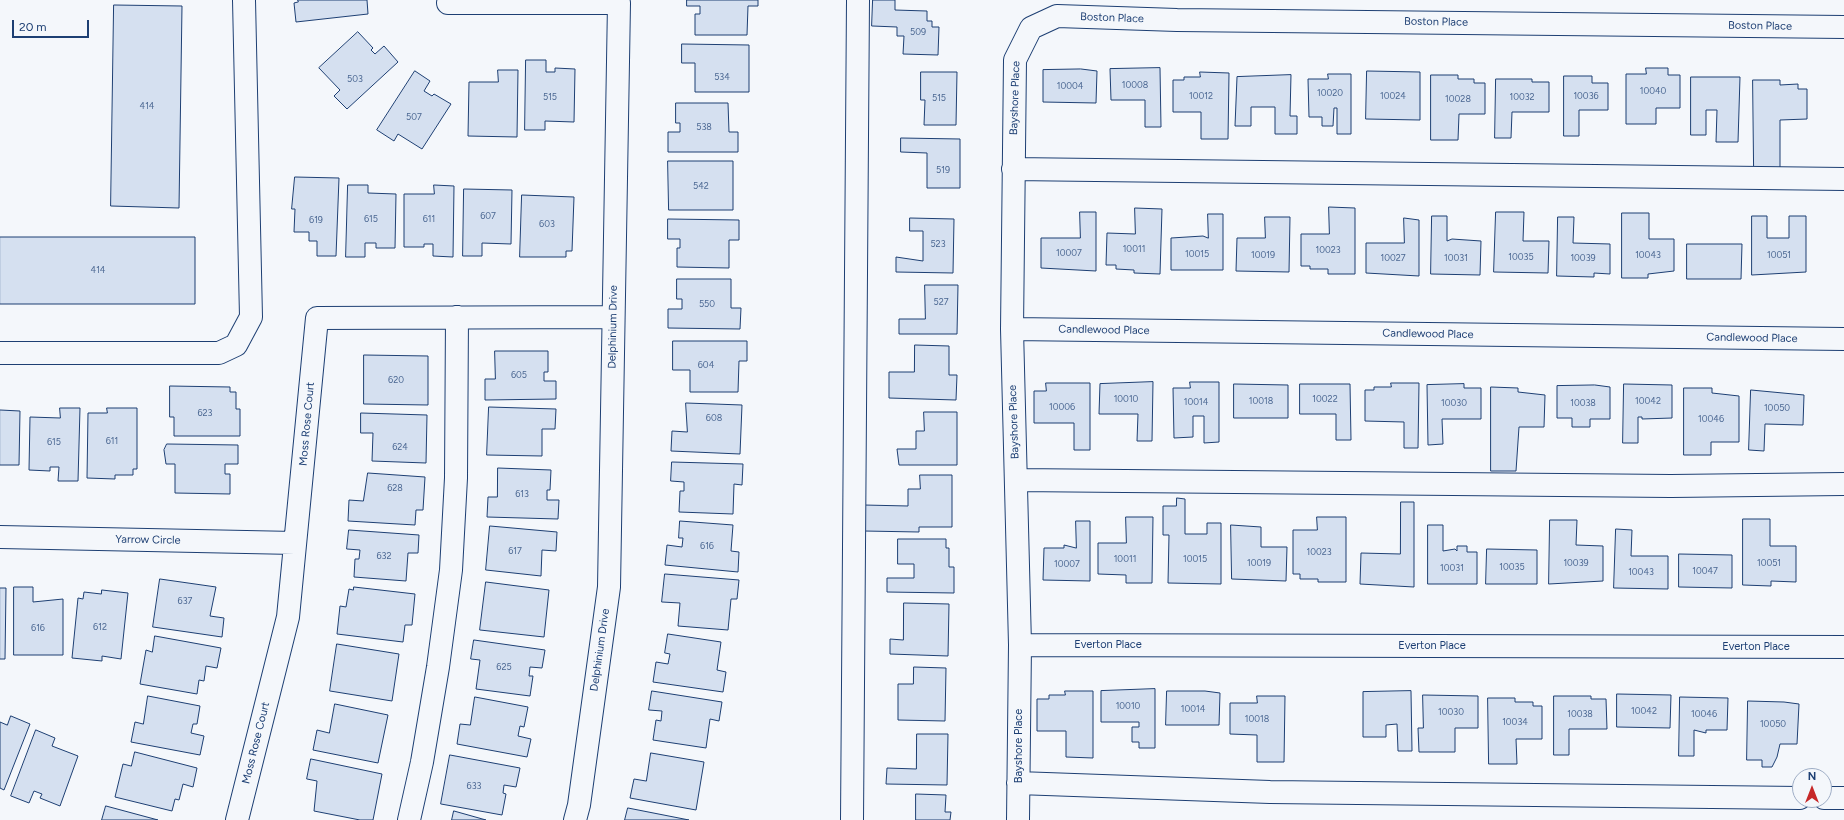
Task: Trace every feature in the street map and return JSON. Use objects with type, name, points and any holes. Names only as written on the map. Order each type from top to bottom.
[{"type":"street","points":[[0,353],[219,353],[236,345],[252,317],[244,0]]},
{"type":"street","points":[[852,820],[858,0]]},
{"type":"street","name":"Delphinium Drive","points":[[448,3],[619,3],[608,587],[579,805],[575,820]]},
{"type":"street","name":"Boston Place","points":[[1031,28],[1057,16],[1177,20],[1844,27]]},
{"type":"street","name":"Bayshore Place","points":[[1018,820],[1020,645],[1012,329],[1013,169],[1015,60],[1031,28]]},
{"type":"street","points":[[1013,169],[1844,179]]},
{"type":"street","points":[[409,820],[432,703],[450,570],[456,478],[457,317]]},
{"type":"street","name":"Moss Rose Court","points":[[237,820],[288,617],[317,318],[613,317]]},
{"type":"street","name":"Candlewood Place","points":[[1012,329],[1844,339]]},
{"type":"street","points":[[1016,480],[1671,486],[1844,484]]},
{"type":"street","name":"Yarrow Circle","points":[[0,537],[295,543]]},
{"type":"street","name":"Everton Place","points":[[1020,645],[1844,647]]},
{"type":"street","points":[[1018,783],[1270,792],[1792,798]]},
{"type":"street","points":[[1832,798],[1844,798]]},
{"type":"building","points":[[298,0],[367,0],[368,14],[296,22],[294,3],[298,2]]},
{"type":"building","points":[[687,0],[758,0],[758,6],[748,6],[747,35],[695,35],[695,14],[700,14],[700,6],[687,6]]},
{"type":"building","points":[[873,0],[895,0],[895,10],[927,11],[927,21],[932,21],[932,27],[939,27],[938,55],[903,54],[904,36],[897,36],[897,27],[872,26]]},
{"type":"building","points":[[114,5],[182,6],[179,208],[111,206]]},
{"type":"building","points":[[358,32],[373,48],[371,50],[375,54],[384,46],[398,62],[347,109],[334,96],[340,90],[319,68]]},
{"type":"building","points":[[682,44],[749,45],[749,92],[695,92],[695,63],[682,63]]},
{"type":"building","points":[[526,60],[546,60],[546,72],[555,72],[555,68],[575,69],[574,122],[545,121],[545,130],[525,130]]},
{"type":"building","points":[[1160,68],[1161,127],[1145,127],[1145,100],[1111,100],[1110,69]]},
{"type":"building","points":[[1646,68],[1668,68],[1668,75],[1680,75],[1680,108],[1656,108],[1656,124],[1626,124],[1626,74],[1646,74]]},
{"type":"building","points":[[1081,69],[1097,71],[1096,103],[1043,102],[1043,70]]},
{"type":"building","points":[[498,70],[518,70],[517,137],[468,136],[469,82],[498,82]]},
{"type":"building","points":[[415,71],[430,81],[424,91],[432,96],[434,94],[451,104],[422,149],[398,134],[394,141],[377,130]]},
{"type":"building","points":[[1367,71],[1420,72],[1420,120],[1366,119]]},
{"type":"building","points":[[921,72],[957,72],[956,125],[924,125],[925,100],[921,100]]},
{"type":"building","points":[[1200,72],[1229,73],[1228,139],[1201,139],[1201,112],[1173,112],[1173,80],[1184,80],[1184,77],[1200,77]]},
{"type":"building","points":[[1328,74],[1351,74],[1351,134],[1337,134],[1337,108],[1334,108],[1333,126],[1322,126],[1322,117],[1309,117],[1308,79],[1328,79]]},
{"type":"building","points":[[1291,75],[1290,116],[1297,116],[1297,134],[1275,134],[1275,107],[1251,107],[1251,126],[1235,126],[1237,77]]},
{"type":"building","points":[[1431,75],[1458,75],[1458,79],[1474,79],[1474,83],[1485,83],[1485,114],[1459,114],[1458,140],[1431,140]]},
{"type":"building","points":[[1564,76],[1592,76],[1592,83],[1608,83],[1608,110],[1579,110],[1579,136],[1564,136]]},
{"type":"building","points":[[1691,77],[1740,77],[1738,142],[1716,142],[1717,110],[1706,110],[1706,135],[1691,135]]},
{"type":"building","points":[[1496,79],[1532,79],[1532,82],[1549,82],[1549,112],[1512,112],[1511,138],[1495,138]]},
{"type":"building","points":[[1753,80],[1780,80],[1780,85],[1798,84],[1798,89],[1807,89],[1807,119],[1780,120],[1780,169],[1754,169]]},
{"type":"building","points":[[676,103],[728,103],[729,132],[738,132],[738,152],[668,152],[668,132],[680,132],[680,123],[676,123]]},
{"type":"building","points":[[901,138],[960,139],[960,188],[927,188],[927,153],[901,152]]},
{"type":"building","points":[[668,161],[733,161],[733,210],[669,210]]},
{"type":"building","points":[[295,177],[339,178],[336,256],[317,256],[317,241],[309,241],[309,232],[294,232],[295,209],[292,209]]},
{"type":"building","points":[[348,185],[368,185],[368,193],[396,194],[395,248],[376,248],[376,243],[365,243],[365,257],[346,257]]},
{"type":"building","points":[[434,185],[454,186],[453,257],[433,256],[433,244],[424,244],[424,247],[404,247],[404,194],[434,194]]},
{"type":"building","points":[[464,189],[512,190],[511,244],[482,243],[482,256],[463,256]]},
{"type":"building","points":[[522,195],[574,197],[572,251],[566,251],[566,257],[520,257]]},
{"type":"building","points":[[1329,207],[1355,208],[1355,274],[1328,274],[1328,269],[1310,269],[1310,266],[1301,266],[1301,234],[1329,234]]},
{"type":"building","points":[[1135,208],[1162,209],[1160,274],[1134,273],[1134,270],[1116,269],[1116,265],[1106,265],[1107,233],[1135,234]]},
{"type":"building","points":[[1080,212],[1096,212],[1096,271],[1041,268],[1041,238],[1080,238]]},
{"type":"building","points":[[1496,212],[1524,212],[1523,241],[1549,241],[1548,273],[1494,272]]},
{"type":"building","points":[[1622,213],[1649,213],[1649,239],[1674,239],[1674,271],[1648,274],[1648,278],[1622,278]]},
{"type":"building","points":[[1208,214],[1223,214],[1223,270],[1171,270],[1171,238],[1203,236],[1208,238]]},
{"type":"building","points":[[1432,216],[1447,216],[1447,241],[1452,239],[1481,241],[1480,275],[1431,274]]},
{"type":"building","points":[[1752,216],[1767,216],[1767,238],[1789,238],[1789,216],[1806,216],[1806,272],[1752,275]]},
{"type":"building","points":[[1265,217],[1290,217],[1289,272],[1236,271],[1237,238],[1265,238]]},
{"type":"building","points":[[1558,217],[1574,217],[1573,243],[1610,244],[1610,274],[1594,273],[1594,277],[1557,276]]},
{"type":"building","points":[[910,218],[954,219],[953,273],[896,272],[896,257],[923,261],[923,231],[910,231]]},
{"type":"building","points":[[1404,218],[1419,220],[1419,276],[1366,273],[1366,243],[1404,243]]},
{"type":"building","points":[[668,219],[739,220],[739,240],[729,240],[729,268],[677,267],[677,248],[680,248],[680,239],[668,239]]},
{"type":"building","points":[[0,237],[195,237],[195,304],[0,304]]},
{"type":"building","points":[[1687,244],[1742,244],[1741,279],[1687,279]]},
{"type":"building","points":[[677,279],[731,279],[731,308],[741,308],[740,329],[668,328],[668,309],[682,309],[682,299],[677,299]]},
{"type":"building","points":[[925,285],[958,285],[957,334],[899,334],[899,319],[925,319]]},
{"type":"building","points":[[673,341],[747,341],[747,361],[739,361],[738,392],[690,392],[690,370],[673,370]]},
{"type":"building","points":[[915,345],[949,346],[949,375],[957,375],[956,400],[889,398],[889,372],[914,372]]},
{"type":"building","points":[[495,351],[548,351],[548,372],[544,372],[544,381],[556,381],[556,399],[485,400],[485,379],[495,379]]},
{"type":"building","points":[[364,355],[428,356],[428,405],[364,404]]},
{"type":"building","points":[[1153,382],[1152,441],[1137,441],[1138,414],[1099,414],[1100,384]]},
{"type":"building","points":[[1190,382],[1219,382],[1219,442],[1204,443],[1204,416],[1193,416],[1193,437],[1174,438],[1173,388],[1190,388]]},
{"type":"building","points":[[1046,383],[1090,383],[1090,450],[1074,450],[1074,423],[1034,423],[1034,391],[1046,391]]},
{"type":"building","points":[[1391,383],[1419,383],[1418,448],[1404,448],[1404,422],[1365,421],[1365,390],[1374,390],[1374,387],[1391,387]]},
{"type":"building","points":[[1234,384],[1288,385],[1288,418],[1234,418]]},
{"type":"building","points":[[1300,384],[1350,384],[1351,440],[1336,440],[1336,414],[1300,414]]},
{"type":"building","points":[[1464,384],[1464,388],[1481,388],[1481,419],[1442,419],[1443,444],[1428,445],[1427,385]]},
{"type":"building","points":[[1624,384],[1672,385],[1672,418],[1642,419],[1642,417],[1638,417],[1638,443],[1623,443]]},
{"type":"building","points":[[1595,385],[1610,387],[1610,419],[1590,419],[1590,427],[1572,427],[1572,418],[1557,418],[1557,386]]},
{"type":"building","points":[[170,386],[230,387],[230,392],[236,392],[236,409],[240,409],[240,436],[174,436],[174,417],[170,417]]},
{"type":"building","points":[[1491,387],[1518,388],[1518,392],[1545,395],[1544,427],[1519,427],[1516,471],[1491,471]]},
{"type":"building","points":[[1684,388],[1712,388],[1712,393],[1739,396],[1739,442],[1711,442],[1711,455],[1684,455]]},
{"type":"building","points":[[1751,390],[1804,395],[1803,425],[1765,424],[1764,451],[1749,450]]},
{"type":"building","points":[[686,403],[742,405],[740,454],[671,451],[672,431],[687,432]]},
{"type":"building","points":[[489,407],[556,409],[555,429],[542,429],[542,456],[487,455]]},
{"type":"building","points":[[60,408],[80,408],[78,481],[58,481],[59,467],[50,467],[50,471],[29,470],[30,417],[60,418]]},
{"type":"building","points":[[107,408],[137,408],[137,469],[133,469],[133,475],[115,475],[115,479],[87,478],[88,413],[107,413]]},
{"type":"building","points":[[0,410],[20,411],[19,465],[0,465]]},
{"type":"building","points":[[924,412],[957,412],[957,465],[899,465],[897,449],[916,449],[916,431],[924,431]]},
{"type":"building","points":[[361,413],[427,415],[426,463],[372,461],[373,433],[361,433]]},
{"type":"building","points":[[167,444],[238,445],[238,464],[225,464],[225,474],[230,474],[230,494],[175,493],[175,464],[166,464],[164,450]]},
{"type":"building","points":[[672,462],[743,464],[742,485],[734,484],[733,514],[679,512],[680,491],[684,491],[684,482],[671,481]]},
{"type":"building","points":[[498,468],[551,470],[550,490],[547,490],[547,500],[559,500],[558,519],[487,517],[488,497],[497,497]]},
{"type":"building","points":[[368,473],[425,477],[423,510],[416,510],[415,525],[348,521],[349,500],[363,501]]},
{"type":"building","points":[[920,475],[952,475],[952,527],[919,527],[919,532],[864,531],[864,505],[908,506],[908,489],[920,489]]},
{"type":"building","points":[[1177,498],[1185,499],[1185,534],[1207,534],[1207,523],[1221,523],[1221,584],[1168,583],[1169,535],[1163,535],[1163,506],[1176,506]]},
{"type":"building","points":[[1401,502],[1414,502],[1414,587],[1360,584],[1361,553],[1400,554]]},
{"type":"building","points":[[1126,517],[1153,517],[1152,583],[1126,583],[1126,575],[1098,574],[1098,543],[1126,543]]},
{"type":"building","points":[[1317,517],[1346,517],[1346,582],[1318,582],[1318,579],[1300,579],[1300,574],[1293,574],[1293,530],[1317,530]]},
{"type":"building","points":[[1743,519],[1770,519],[1770,546],[1796,546],[1796,582],[1771,581],[1771,586],[1743,585]]},
{"type":"building","points":[[1550,520],[1577,520],[1576,545],[1603,546],[1603,581],[1549,584]]},
{"type":"building","points":[[680,521],[733,525],[731,551],[739,552],[738,572],[665,565],[667,545],[682,547],[683,538],[679,538]]},
{"type":"building","points":[[1076,521],[1090,521],[1090,581],[1043,580],[1044,548],[1064,548],[1064,545],[1076,548]]},
{"type":"building","points":[[1231,525],[1261,527],[1261,547],[1287,547],[1286,581],[1232,579]]},
{"type":"building","points":[[1428,525],[1443,525],[1443,551],[1455,549],[1457,551],[1457,546],[1467,546],[1467,552],[1477,552],[1477,584],[1428,584]]},
{"type":"building","points":[[490,526],[557,532],[556,551],[542,550],[541,576],[486,570]]},
{"type":"building","points":[[1616,529],[1632,530],[1631,556],[1668,556],[1668,589],[1614,588]]},
{"type":"building","points":[[349,530],[419,535],[418,553],[408,553],[406,581],[354,577],[355,559],[359,559],[360,550],[347,549]]},
{"type":"building","points":[[898,539],[946,539],[946,548],[949,548],[949,567],[954,567],[954,593],[887,592],[887,578],[914,578],[914,564],[898,564]]},
{"type":"building","points":[[1487,549],[1537,550],[1537,584],[1486,584]]},
{"type":"building","points":[[1679,554],[1732,555],[1732,588],[1679,587]]},
{"type":"building","points":[[665,574],[739,580],[737,599],[731,599],[728,630],[678,626],[680,603],[662,602]]},
{"type":"building","points":[[160,579],[216,587],[210,616],[224,618],[222,637],[153,627]]},
{"type":"building","points":[[486,582],[549,590],[544,637],[480,630]]},
{"type":"building","points":[[14,587],[33,587],[33,602],[63,599],[63,655],[14,655]]},
{"type":"building","points":[[354,587],[415,594],[412,625],[405,625],[403,642],[337,634],[340,606],[346,607],[349,589],[353,590]]},
{"type":"building","points":[[0,588],[6,588],[5,659],[0,659]]},
{"type":"building","points":[[102,590],[128,593],[121,659],[102,656],[102,661],[72,658],[78,598],[83,599],[84,592],[101,594]]},
{"type":"building","points":[[904,603],[949,604],[948,656],[890,654],[890,639],[903,640]]},
{"type":"building","points":[[668,634],[721,642],[717,670],[726,672],[723,692],[653,682],[656,662],[668,664],[670,654],[665,653]]},
{"type":"building","points":[[155,636],[221,648],[217,668],[206,666],[204,681],[199,680],[197,694],[140,684],[146,650],[152,652]]},
{"type":"building","points":[[474,640],[545,650],[542,668],[530,667],[529,676],[533,676],[530,696],[476,689],[480,660],[471,659]]},
{"type":"building","points":[[337,644],[399,654],[392,701],[330,691]]},
{"type":"building","points":[[914,667],[946,668],[945,721],[898,720],[898,684],[913,684]]},
{"type":"building","points":[[1155,689],[1155,748],[1139,748],[1139,742],[1132,742],[1132,727],[1139,727],[1139,722],[1101,722],[1101,691]]},
{"type":"building","points":[[652,691],[722,702],[719,721],[710,719],[706,748],[653,740],[656,720],[661,721],[662,711],[649,710]]},
{"type":"building","points":[[1065,691],[1093,691],[1093,758],[1066,757],[1066,731],[1037,731],[1037,699],[1049,699],[1049,695],[1065,695]]},
{"type":"building","points":[[1167,691],[1205,691],[1220,693],[1219,725],[1166,725]]},
{"type":"building","points":[[1411,691],[1412,751],[1398,751],[1397,724],[1386,725],[1386,737],[1363,737],[1363,692]]},
{"type":"building","points":[[1617,694],[1671,695],[1670,728],[1617,727]]},
{"type":"building","points":[[1423,695],[1478,696],[1478,728],[1455,728],[1455,752],[1419,752],[1418,728],[1423,728]]},
{"type":"building","points":[[148,696],[200,706],[197,724],[193,724],[191,733],[204,736],[200,755],[131,742],[135,722],[143,724]]},
{"type":"building","points":[[1257,696],[1285,696],[1284,762],[1257,762],[1257,735],[1230,734],[1230,703],[1257,703]]},
{"type":"building","points":[[1554,696],[1591,696],[1591,699],[1606,699],[1607,729],[1569,729],[1569,755],[1554,755]]},
{"type":"building","points":[[475,697],[528,707],[524,727],[520,726],[518,736],[531,739],[527,757],[457,744],[460,724],[470,725]]},
{"type":"building","points":[[1680,697],[1728,698],[1727,730],[1706,730],[1706,733],[1694,730],[1694,756],[1679,756]]},
{"type":"building","points":[[1488,698],[1515,698],[1515,702],[1533,702],[1533,706],[1542,706],[1542,739],[1516,739],[1517,764],[1489,764]]},
{"type":"building","points":[[1748,701],[1799,704],[1797,744],[1780,744],[1777,757],[1772,767],[1762,767],[1762,760],[1747,760]]},
{"type":"building","points":[[335,704],[388,715],[378,763],[313,750],[317,730],[329,733]]},
{"type":"building","points":[[11,716],[30,724],[4,790],[0,788],[0,722],[7,725]]},
{"type":"building","points":[[36,730],[55,738],[52,746],[78,756],[60,806],[40,798],[42,794],[34,791],[29,803],[11,796]]},
{"type":"building","points":[[917,734],[948,734],[947,785],[886,784],[887,768],[916,769]]},
{"type":"building","points":[[135,752],[197,768],[193,787],[183,784],[179,800],[175,799],[172,811],[115,797],[123,764],[131,766]]},
{"type":"building","points":[[651,753],[704,762],[696,810],[630,798],[634,779],[646,781]]},
{"type":"building","points":[[450,755],[520,768],[516,787],[504,785],[503,793],[506,794],[502,815],[441,804]]},
{"type":"building","points":[[311,759],[382,774],[373,820],[360,820],[314,811],[317,781],[307,779]]},
{"type":"building","points":[[916,794],[946,795],[945,812],[951,812],[950,820],[916,820]]},
{"type":"building","points":[[106,806],[158,820],[102,820]]},
{"type":"building","points":[[628,808],[689,820],[625,820]]},
{"type":"building","points":[[454,811],[486,820],[452,820]]}]
